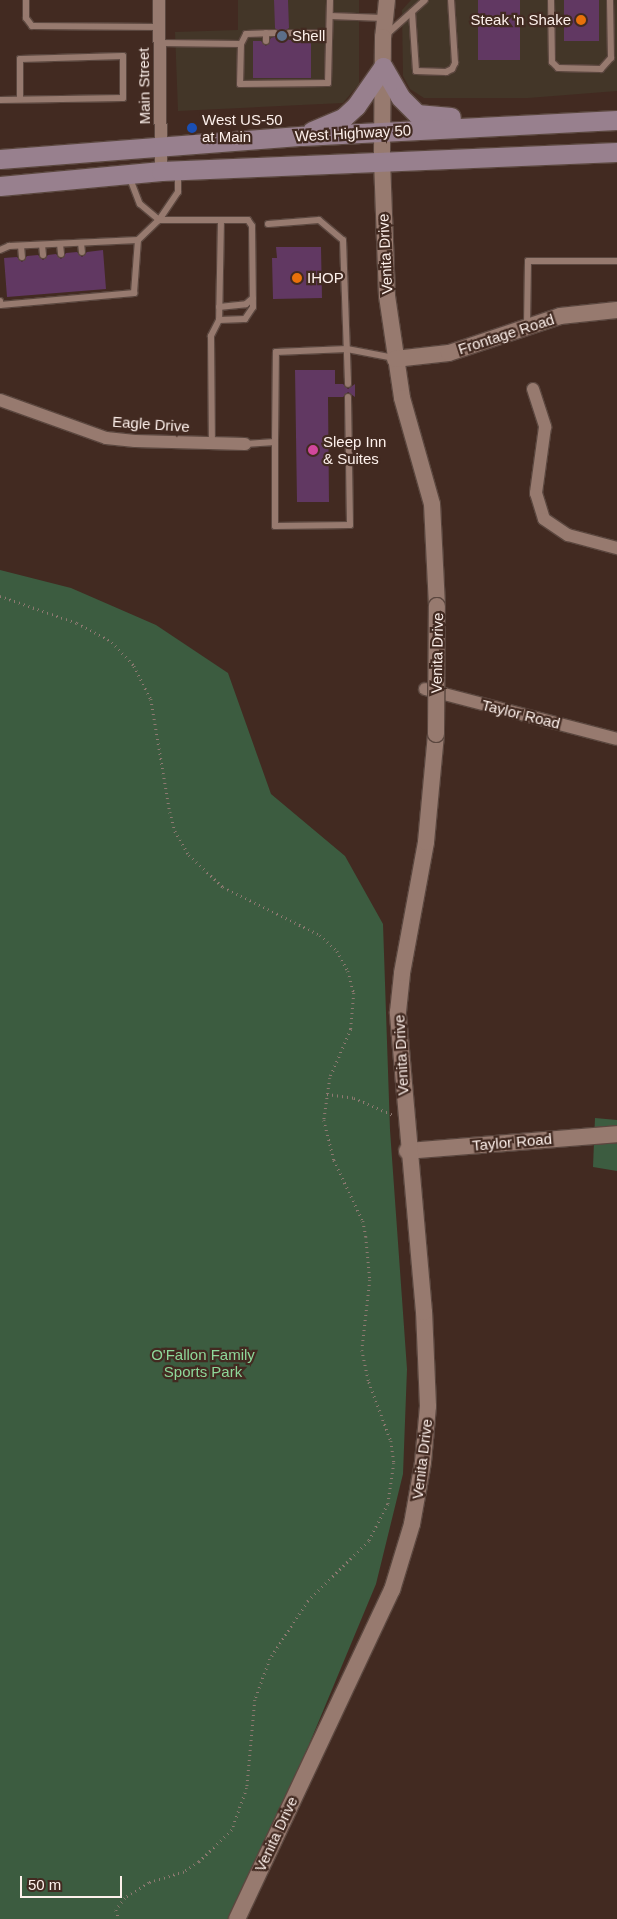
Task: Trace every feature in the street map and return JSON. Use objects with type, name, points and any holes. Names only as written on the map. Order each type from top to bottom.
[{"type":"main road","points":[[302,136],[343,118],[356,106],[383,66],[400,97],[417,114],[434,118],[493,116],[521,124]]},
{"type":"main road","name":"West Highway 50","points":[[0,159],[302,136],[612,118]]},
{"type":"main road","name":"West Highway 50","points":[[0,186],[170,171],[382,160],[617,152]]},
{"type":"street","name":"Main Street","points":[[159,0],[162,146],[170,171]]},
{"type":"street","name":"Venita Drive","points":[[237,1919],[370,1643],[392,1590],[412,1524],[424,1462],[428,1406],[424,1312],[408,1151],[398,1012],[402,973],[427,832],[436,734],[437,606],[432,504],[395,359],[386,276],[382,132],[383,37],[387,0]]},
{"type":"street","name":"Frontage Road","points":[[395,359],[449,353],[527,326],[568,315],[617,310]]},
{"type":"street","points":[[533,389],[545,427],[536,493],[544,519],[568,535],[617,548]]},
{"type":"street","name":"Eagle Drive","points":[[0,400],[106,438],[245,444]]},
{"type":"street","name":"Taylor Road","points":[[425,689],[617,739]]},
{"type":"street","name":"Taylor Road","points":[[408,1151],[617,1134]]},
{"type":"lane","points":[[26,0],[26,18],[32,26],[159,28]]},
{"type":"lane","points":[[275,33],[246,34],[241,44],[240,84],[295,80],[328,83],[330,0]]},
{"type":"lane","points":[[383,37],[425,0]]},
{"type":"lane","points":[[412,12],[416,71],[446,72],[452,69],[455,63],[451,0]]},
{"type":"lane","points":[[551,0],[552,62],[558,68],[601,69],[611,58],[610,0]]},
{"type":"lane","points":[[330,16],[384,18]]},
{"type":"lane","points":[[266,33],[266,41]]},
{"type":"lane","points":[[292,35],[329,33]]},
{"type":"lane","points":[[160,43],[241,44]]},
{"type":"lane","points":[[0,100],[123,98],[123,56],[20,59],[20,99]]},
{"type":"lane","points":[[0,250],[21,246],[138,240],[159,220],[178,192],[170,171]]},
{"type":"lane","points":[[128,174],[140,204],[159,220],[248,220],[252,226],[253,307],[246,318],[219,320]]},
{"type":"lane","points":[[212,443],[211,336],[219,320],[221,220]]},
{"type":"lane","points":[[268,224],[319,220],[343,240],[348,384]]},
{"type":"lane","points":[[0,301],[0,304],[47,297],[134,293],[138,240]]},
{"type":"lane","points":[[81,243],[82,252]]},
{"type":"lane","points":[[60,244],[61,254]]},
{"type":"lane","points":[[42,245],[42,255]]},
{"type":"lane","points":[[21,246],[22,257]]},
{"type":"lane","points":[[527,326],[528,261],[617,261]]},
{"type":"lane","points":[[219,307],[246,304],[253,298]]},
{"type":"lane","points":[[348,397],[350,525],[275,526],[276,352],[346,349],[395,359]]},
{"type":"lane","points":[[245,444],[275,442]]},
{"type":"path","points":[[0,596],[77,623],[112,642],[134,666],[151,699],[170,812],[175,831],[189,855],[223,887],[320,935],[337,951],[348,971],[354,1010],[327,1094],[324,1120],[328,1141],[363,1222],[366,1237],[370,1280],[362,1350],[368,1382],[391,1441],[394,1464],[388,1504],[369,1541],[308,1601],[270,1659],[251,1720],[244,1802],[232,1830],[200,1862],[184,1872],[149,1883],[125,1898],[116,1910],[119,1919]]},
{"type":"path","points":[[327,1094],[362,1101],[393,1115],[393,1123]]},
{"type":"shaded area","points":[[238,0],[359,0],[359,84],[343,103],[178,111],[175,32],[238,30]]},
{"type":"shaded area","points":[[411,0],[617,0],[617,91],[528,98],[424,98],[410,89],[403,76],[402,10]]},
{"type":"green space","name":"O'Fallon Family Sports Park","points":[[0,570],[71,588],[156,625],[228,673],[271,794],[345,856],[383,924],[390,1130],[407,1369],[403,1474],[376,1584],[308,1747],[229,1919],[0,1919]]},
{"type":"green space","points":[[595,1118],[617,1120],[617,1171],[593,1167]]},
{"type":"building","name":"Shell","points":[[274,0],[288,0],[289,28],[284,31],[285,36],[289,40],[311,40],[311,78],[253,78],[253,41],[261,41],[266,46],[271,38],[280,35],[275,28]]},
{"type":"building","points":[[478,0],[520,0],[520,60],[478,60]]},
{"type":"building","name":"Steak 'n Shake","points":[[564,0],[599,0],[599,41],[564,41]]},
{"type":"building","name":"IHOP","points":[[276,247],[321,247],[322,298],[273,299],[272,258],[277,258]]},
{"type":"building","points":[[103,250],[106,289],[7,297],[4,258],[17,257],[22,262],[27,256],[38,255],[43,260],[48,255],[56,254],[61,259],[66,253],[77,252],[82,257],[87,252]]},
{"type":"building","name":"Sleep Inn & Suites","points":[[295,370],[335,370],[335,384],[343,384],[348,389],[355,384],[355,397],[348,392],[343,397],[328,397],[329,502],[297,502]]},
{"type":"place","name":"Steak 'n Shake","points":[[581,20]]},
{"type":"place","name":"Shell","points":[[282,36]]},
{"type":"place","name":"West US-50 at Main","points":[[192,128]]},
{"type":"place","name":"IHOP","points":[[297,278]]},
{"type":"place","name":"Sleep Inn & Suites","points":[[313,450]]}]
